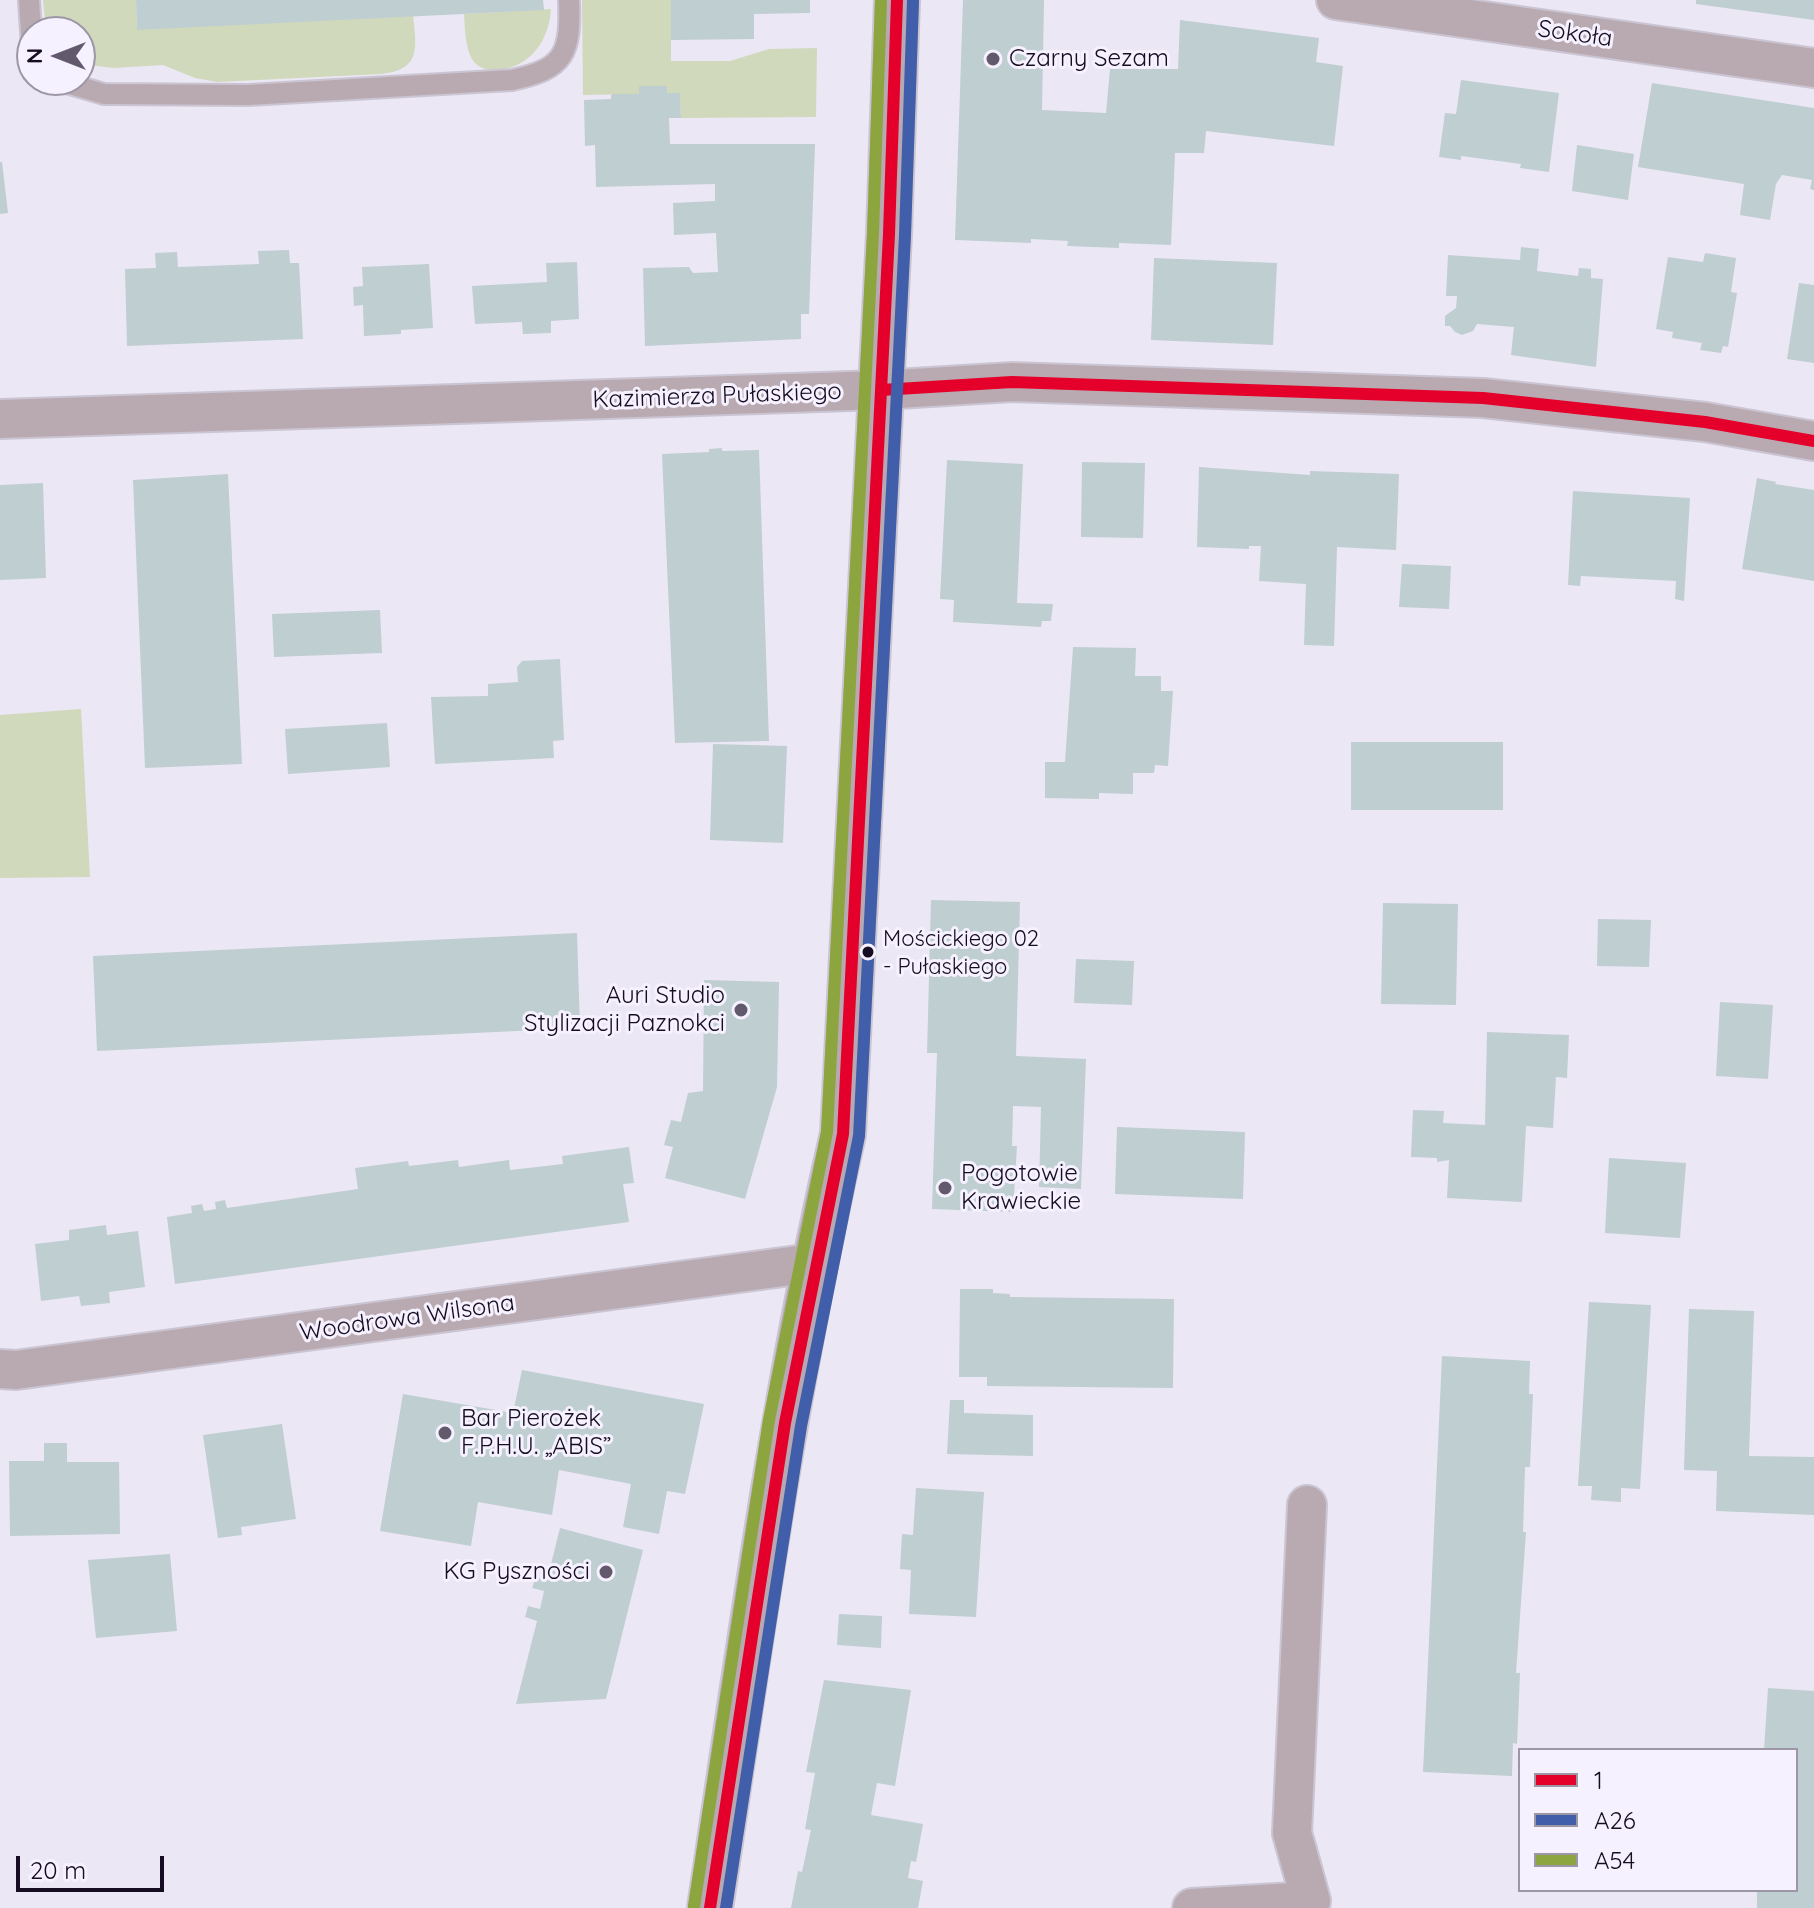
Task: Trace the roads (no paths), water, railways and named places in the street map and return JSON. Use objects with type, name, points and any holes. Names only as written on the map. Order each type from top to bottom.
[{"type":"street","points":[[710,1908],[813,1263],[843,1134],[881,390],[897,0]]},
{"type":"street","name":"Sokoła","points":[[1336,0],[1814,68]]},
{"type":"street","name":"Kazimierza Pułaskiego","points":[[0,419],[881,390],[1012,382],[1483,398],[1705,422],[1814,441]]},
{"type":"street","name":"Woodrowa Wilsona","points":[[0,1369],[16,1370],[813,1263]]},
{"type":"street","points":[[1192,1908],[1311,1901],[1292,1833],[1307,1505]]},
{"type":"lane","points":[[96,92],[234,95],[512,80],[541,74],[554,65],[569,37],[569,0]]},
{"type":"place","name":"Czarny Sezam","points":[[993,59]]},
{"type":"place","name":"Mościckiego 02 - Pułaskiego","points":[[868,952]]},
{"type":"place","name":"Auri Studio Stylizacji Paznokci","points":[[741,1010]]},
{"type":"place","name":"Pogotowie Krawieckie","points":[[945,1188]]},
{"type":"place","name":"Bar Pierożek F.P.H.U. „ABIS”","points":[[445,1433]]},
{"type":"place","name":"KG Pyszności","points":[[606,1572]]}]
